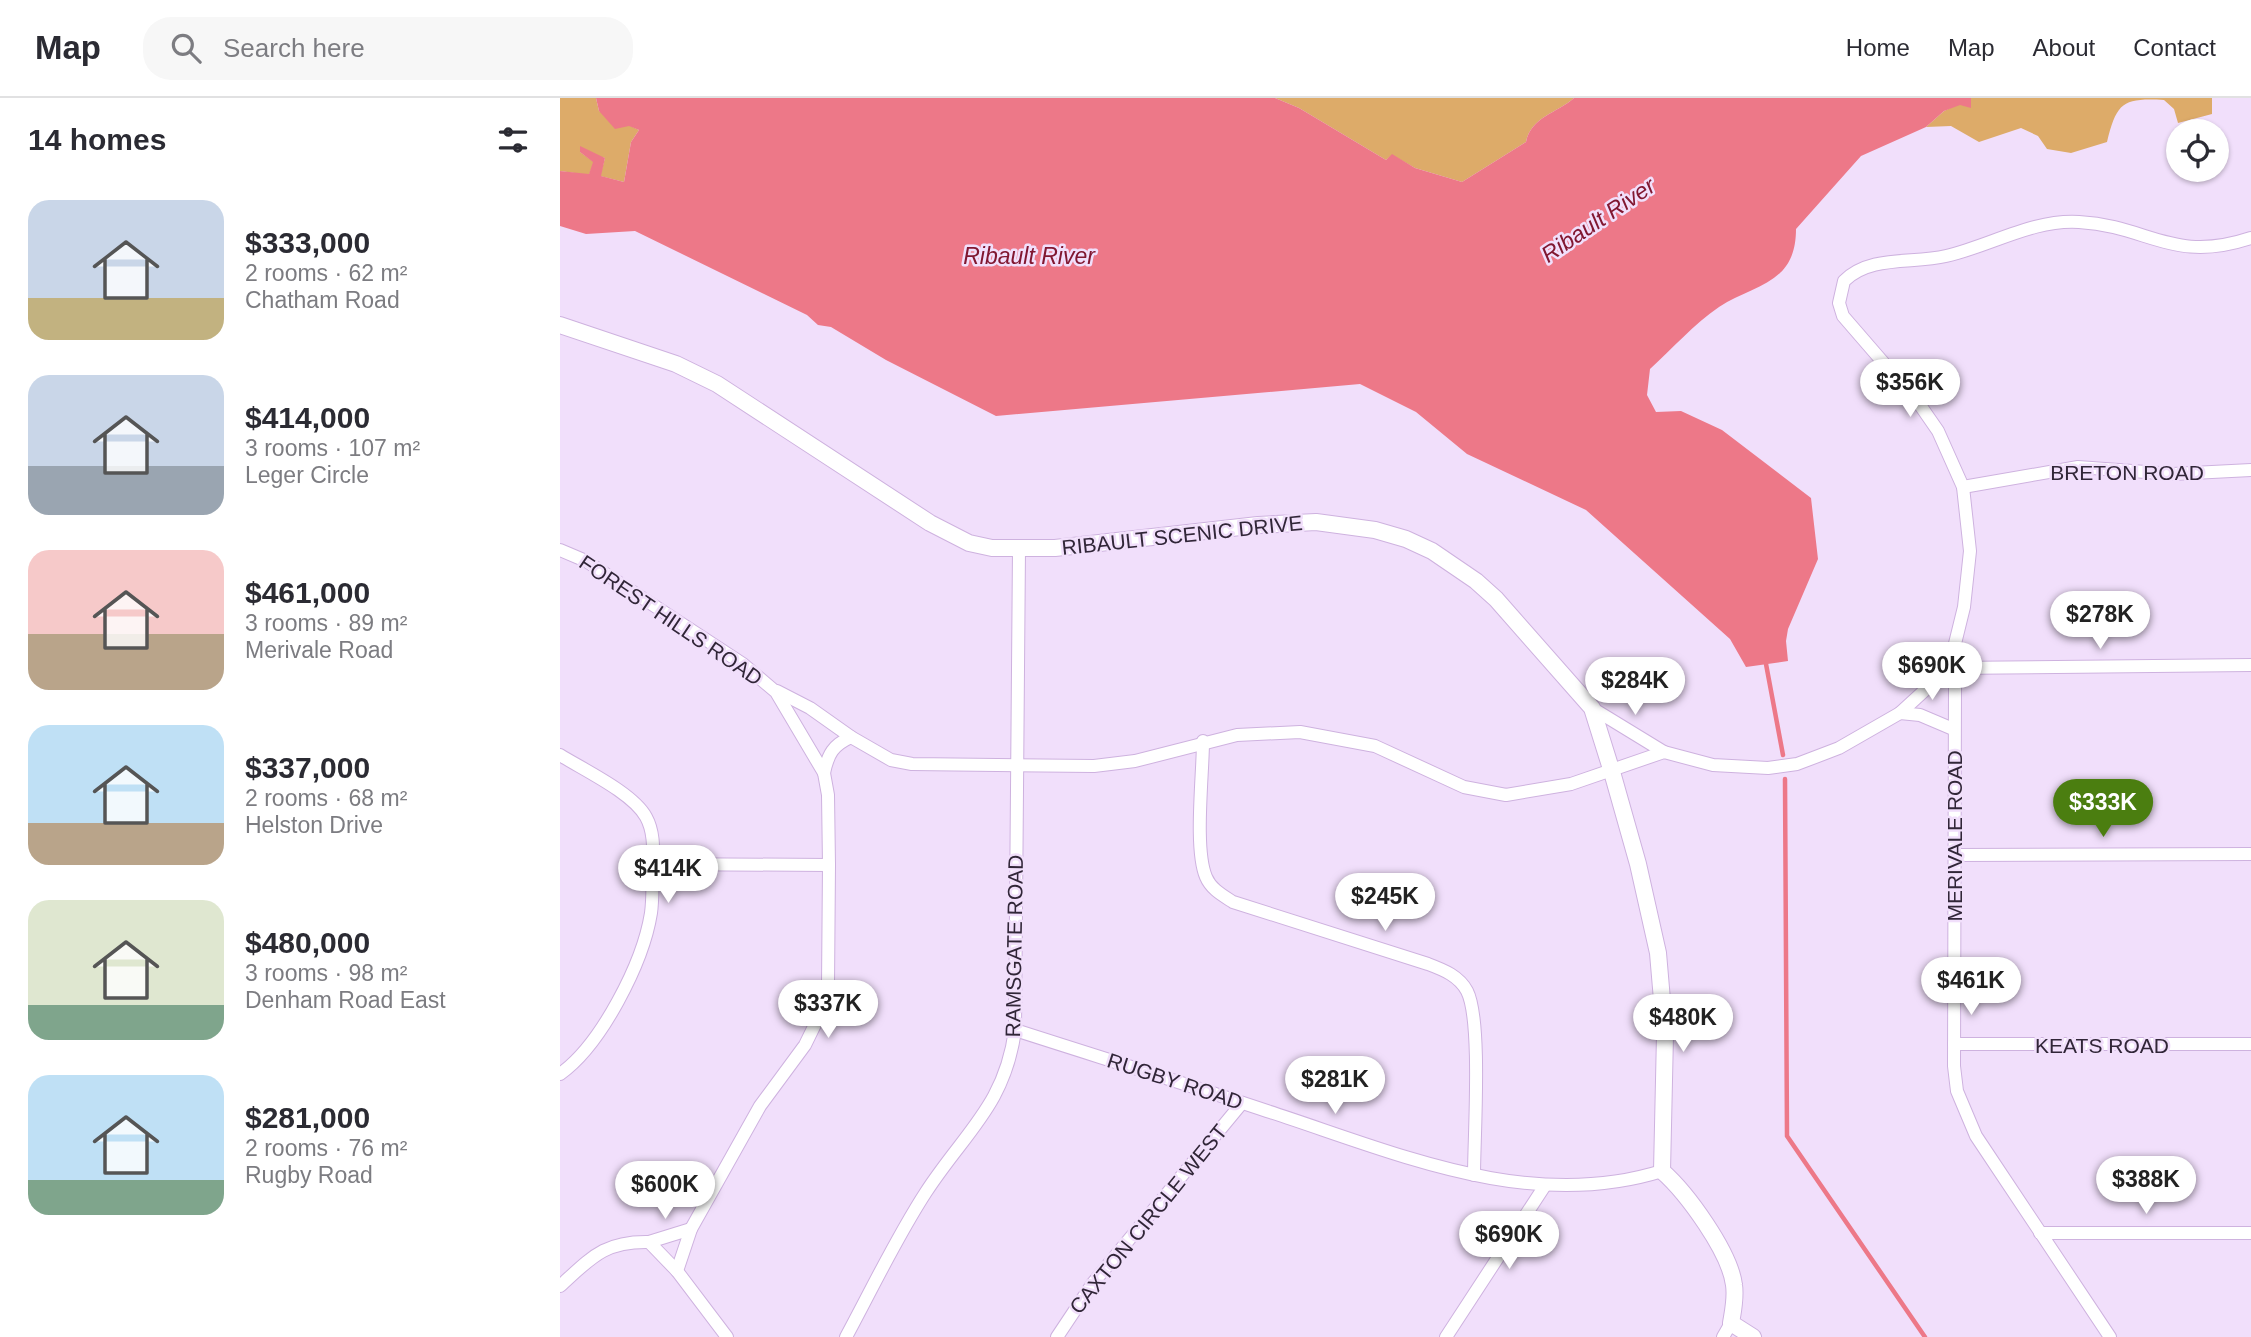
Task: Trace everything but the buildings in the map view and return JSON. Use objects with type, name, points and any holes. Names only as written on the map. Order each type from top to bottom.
[{"type":"street","points":[[1592,708],[1664,752],[1713,765],[1738,767],[1797,764],[1839,748],[1900,713],[1949,668],[1968,587],[1970,541],[1963,487],[1950,453],[1920,405],[1843,316],[1840,291],[1852,273],[1879,264],[1947,256],[2025,230],[2065,222],[2105,226],[2182,247],[2215,247],[2251,238]]},
{"type":"street","name":"RIBAULT SCENIC DRIVE","points":[[560,325],[676,364],[717,384],[948,533],[992,548],[1055,548],[1283,523],[1316,523],[1374,530],[1433,551],[1476,581],[1496,599],[1592,708],[1641,876],[1658,953],[1665,1035],[1662,1171]]},
{"type":"street","name":"BRETON ROAD","points":[[1963,487],[2078,467],[2173,474],[2251,470]]},
{"type":"street","name":"RAMSGATE ROAD","points":[[846,1337],[928,1189],[991,1105],[1004,1081],[1015,1030],[1015,766],[1019,549]]},
{"type":"street","name":"FOREST HILLS ROAD","points":[[560,550],[586,561],[676,620],[743,664],[775,691],[824,773]]},
{"type":"street","points":[[1949,668],[2251,665]]},
{"type":"street","name":"MERIVALE ROAD","points":[[1949,668],[1955,686],[1954,1044],[1957,1091],[1964,1114],[2110,1337]]},
{"type":"street","points":[[775,691],[810,708],[851,737],[891,760],[912,764],[1105,765],[1135,761],[1203,741],[1274,732],[1331,736],[1375,747],[1464,787],[1506,795],[1549,789],[1612,772],[1664,752]]},
{"type":"street","points":[[1900,713],[1920,715],[1953,729]]},
{"type":"street","points":[[677,1271],[691,1228],[760,1106],[805,1045],[824,1006],[828,985],[829,865],[828,795],[824,773],[827,757],[836,744],[851,737]]},
{"type":"street","points":[[1203,741],[1201,854],[1205,876],[1219,894],[1233,902],[1428,964],[1447,972],[1466,989],[1474,1015],[1474,1175]]},
{"type":"street","points":[[560,755],[640,808],[651,828],[653,864],[651,913],[635,961],[596,1037],[583,1054],[560,1074]]},
{"type":"street","points":[[1955,855],[2251,854]]},
{"type":"street","points":[[653,864],[829,865]]},
{"type":"street","name":"RUGBY ROAD","points":[[1015,1030],[1474,1175],[1544,1187],[1633,1180],[1662,1171]]},
{"type":"street","name":"KEATS ROAD","points":[[1954,1044],[2251,1044]]},
{"type":"street","name":"CAXTON CIRCLE WEST","points":[[1057,1337],[1093,1283],[1242,1103]]},
{"type":"street","points":[[1662,1171],[1676,1183],[1730,1268],[1735,1286],[1727,1330],[1753,1337]]},
{"type":"street","points":[[1446,1337],[1544,1187]]},
{"type":"street","points":[[560,1286],[600,1251],[612,1245],[649,1242],[691,1228]]},
{"type":"street","points":[[2040,1233],[2251,1233]]},
{"type":"street","points":[[649,1242],[677,1271],[727,1337]]},
{"type":"shaded area","points":[[560,98],[596,98],[599,111],[639,130],[631,142],[624,182],[600,176],[605,158],[580,152],[594,162],[589,175],[560,171]]},
{"type":"shaded area","points":[[1275,98],[1574,98],[1539,121],[1526,142],[1462,182],[1415,168],[1392,155],[1386,160],[1299,108]]},
{"type":"shaded area","points":[[1971,98],[2212,98],[2212,114],[2193,119],[2177,119],[2174,109],[2164,100],[2131,102],[2124,105],[2114,118],[2107,142],[2071,153],[2047,149],[2038,136],[2021,128],[1979,142],[1951,126],[1926,127],[1944,111]]},
{"type":"water","name":"Ribault River","points":[[596,98],[1275,98],[1299,108],[1386,160],[1392,154],[1415,168],[1462,182],[1526,142],[1539,121],[1574,98],[1971,98],[1971,108],[1960,105],[1944,111],[1926,127],[1861,156],[1796,229],[1789,262],[1781,272],[1759,287],[1719,307],[1650,369],[1647,395],[1656,412],[1681,411],[1722,430],[1811,498],[1818,559],[1788,629],[1788,661],[1746,667],[1730,639],[1586,510],[1467,454],[1416,412],[1360,384],[996,416],[886,360],[831,327],[818,325],[807,315],[635,231],[586,234],[560,226],[560,171],[589,174],[593,162],[580,152],[580,146],[605,158],[601,176],[624,182],[631,142],[639,130],[629,126],[615,129],[599,111]]},
{"type":"waterway","points":[[1766,664],[1783,755]]},
{"type":"waterway","points":[[1785,779],[1787,1136],[1925,1337]]}]
